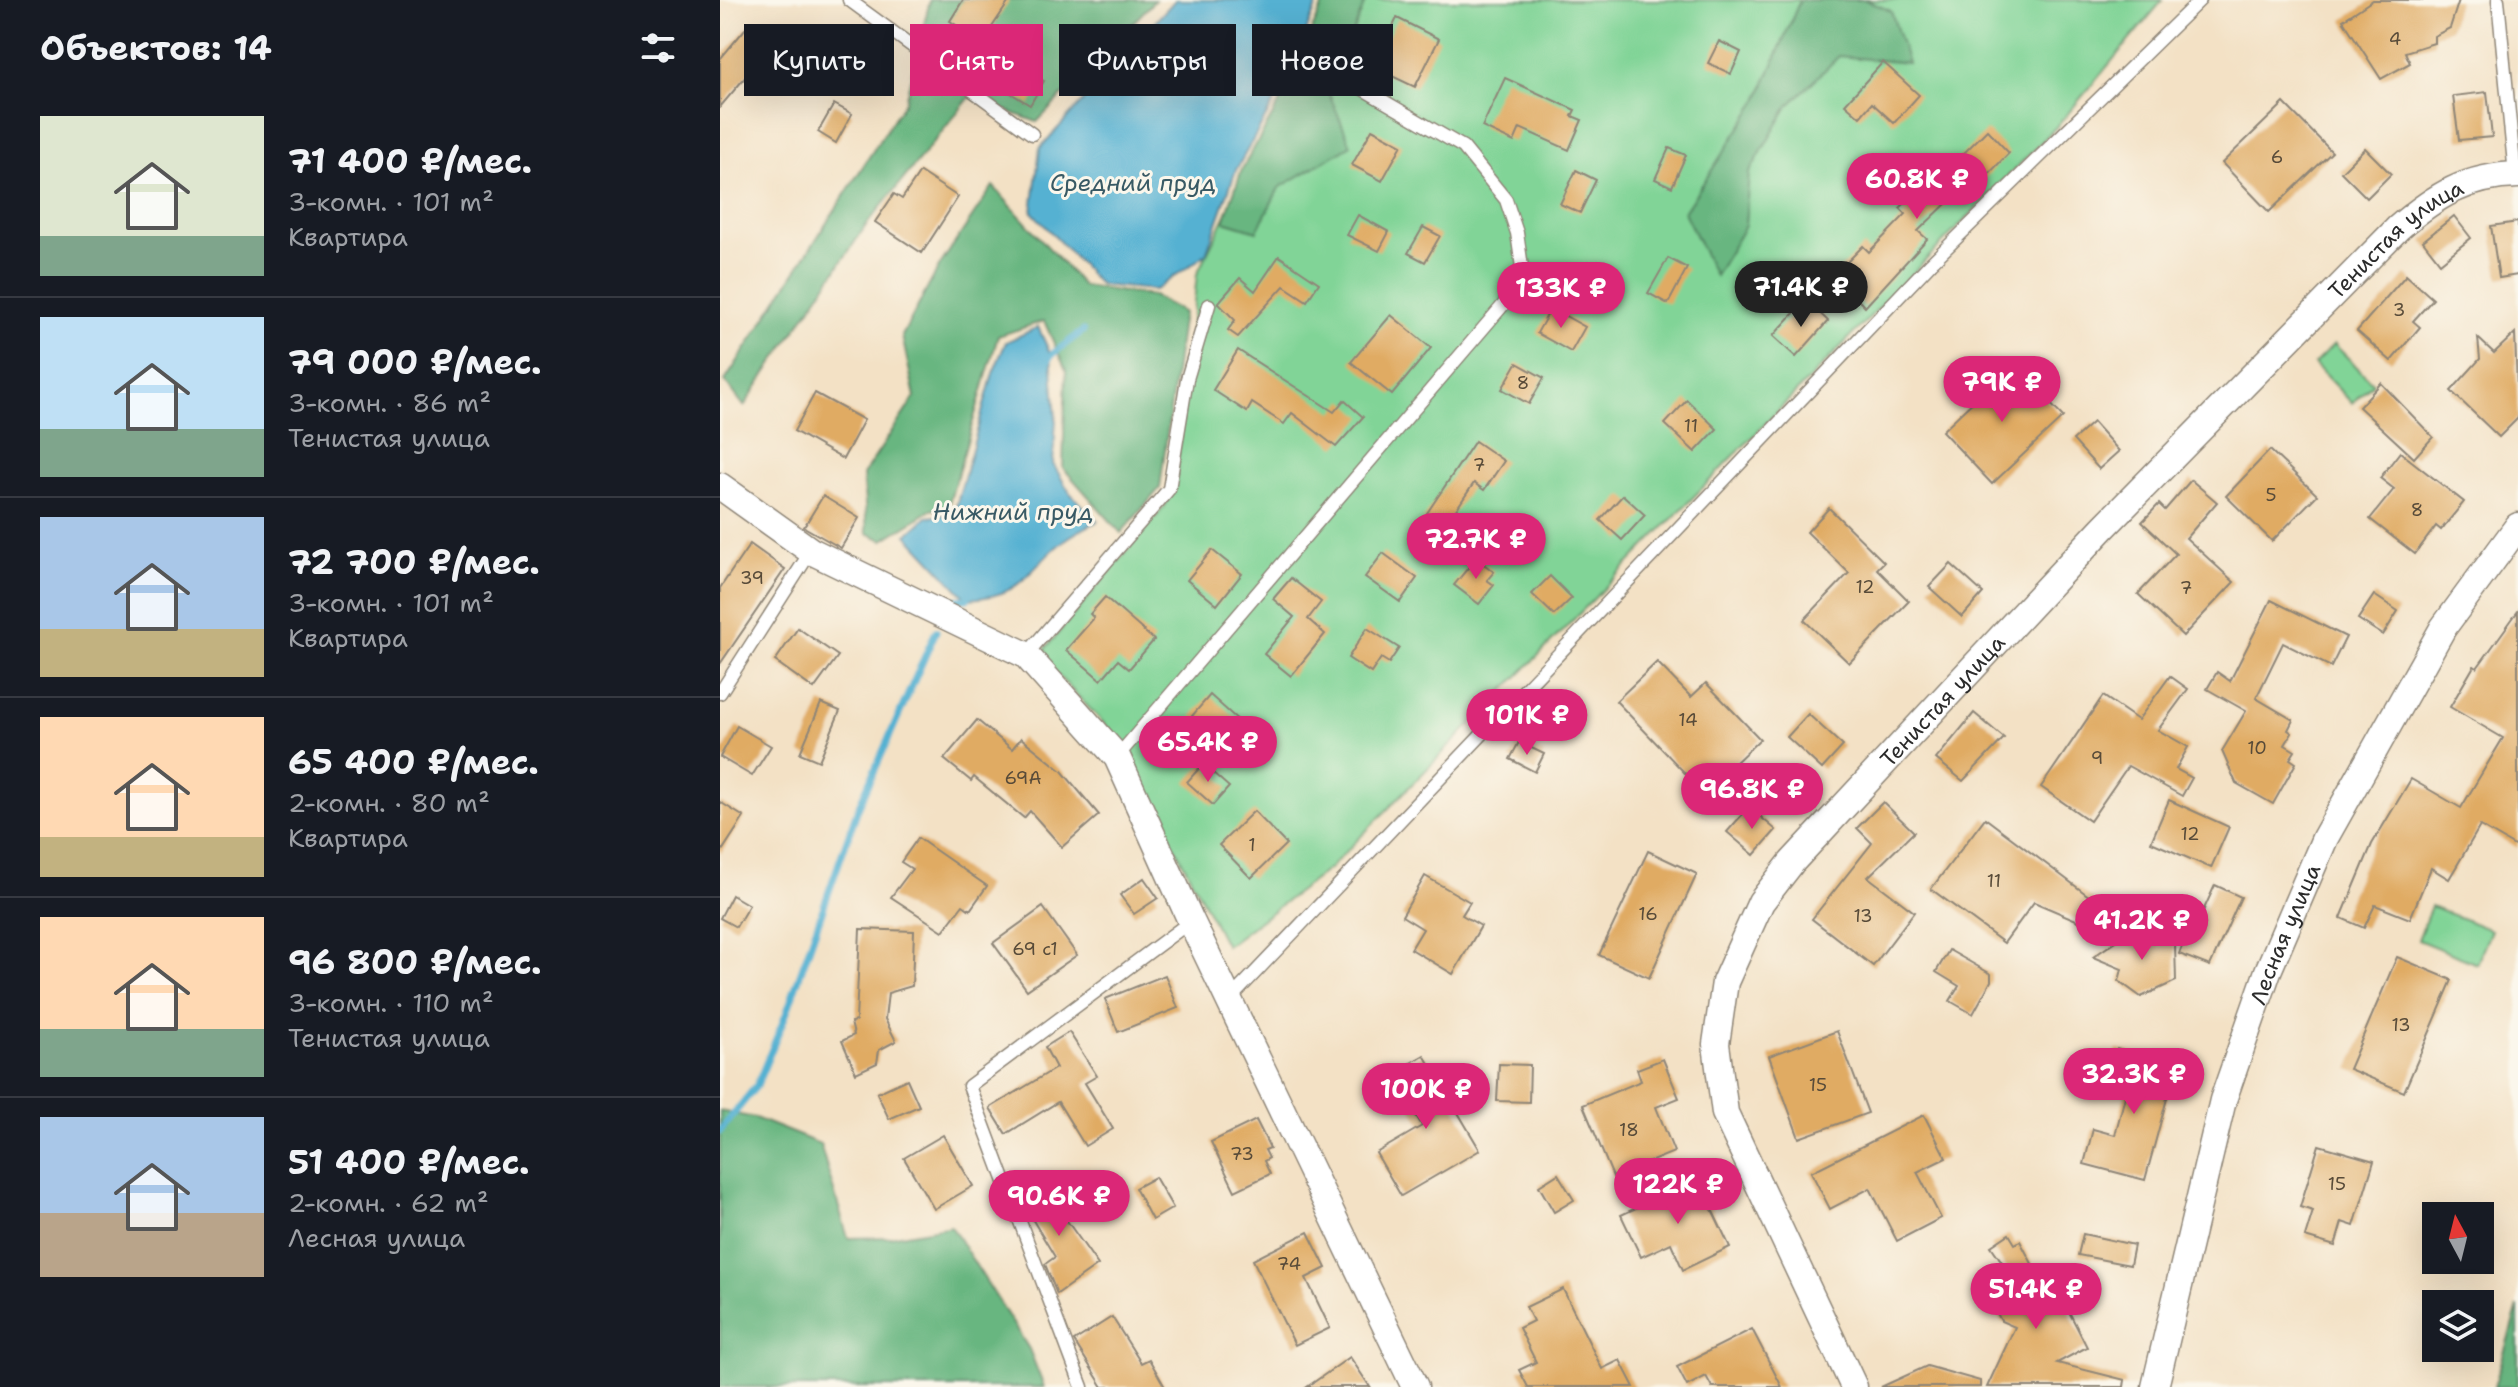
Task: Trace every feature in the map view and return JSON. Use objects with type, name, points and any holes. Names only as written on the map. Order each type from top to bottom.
[{"type":"street","name":"Тенистая улица","points":[[1854,1387],[1725,1113],[1716,1044],[1725,982],[1761,902],[1803,850],[2102,529],[2398,228],[2429,201],[2465,182],[2517,175]]},
{"type":"street","points":[[720,486],[811,551],[1026,655],[1117,757],[1191,921],[1415,1387]]},
{"type":"street","name":"Лесная улица","points":[[2155,1387],[2223,1100],[2268,971],[2332,825],[2443,628],[2518,526]]},
{"type":"lane","points":[[849,0],[1032,134]]},
{"type":"lane","points":[[1230,999],[1931,263],[2200,0]]},
{"type":"lane","points":[[2498,0],[2517,175]]},
{"type":"lane","points":[[1117,757],[1504,304],[1522,267],[1517,233],[1506,200],[1463,147],[1375,96]]},
{"type":"lane","points":[[1026,655],[1169,489],[1187,379],[1209,305]]},
{"type":"lane","points":[[720,693],[811,551]]},
{"type":"lane","points":[[1082,1387],[969,1086],[1191,921]]},
{"type":"green space","points":[[930,0],[1155,0],[1132,24],[1059,24],[1059,96],[1062,96],[1037,122],[970,97],[867,224],[744,406],[725,381],[905,101],[910,81],[910,96],[1043,96],[1043,24],[924,24]]},
{"type":"green space","points":[[1325,0],[1366,0],[1357,24],[1315,24]]},
{"type":"green space","points":[[1331,0],[2163,0],[2060,123],[1330,868],[1226,946],[1119,739],[1039,656],[1165,506],[1175,485],[1197,274],[1284,96],[1393,96],[1393,24],[1319,24]]},
{"type":"green space","points":[[1800,0],[1866,0],[1891,11],[1908,63],[1839,56],[1788,106],[1749,173],[1745,226],[1715,276],[1684,212],[1758,100]]},
{"type":"green space","points":[[1283,96],[1330,96],[1351,145],[1279,188],[1257,231],[1224,221],[1242,169]]},
{"type":"green space","points":[[993,186],[1083,286],[1153,296],[1183,312],[1160,488],[1121,533],[1063,468],[1066,370],[1044,321],[998,336],[948,507],[931,510],[883,540],[867,533],[863,475],[915,397],[902,336],[940,265]]},
{"type":"green space","points":[[2334,344],[2373,383],[2352,403],[2314,364]]},
{"type":"green space","points":[[2431,906],[2491,930],[2477,964],[2418,940]]},
{"type":"green space","points":[[720,1111],[755,1118],[820,1144],[848,1238],[889,1237],[951,1226],[1029,1349],[1044,1387],[720,1387]]},
{"type":"green space","points":[[2518,1306],[2518,1387],[2494,1387]]},
{"type":"water","name":"Средний пруд","points":[[1175,0],[1319,0],[1309,24],[1252,24],[1252,96],[1278,96],[1236,170],[1206,254],[1155,290],[1100,285],[1032,212],[1040,148],[1087,96],[1236,96],[1236,24],[1153,24]]},
{"type":"water","name":"Нижний пруд","points":[[1038,327],[1051,355],[1056,419],[1053,464],[1070,493],[1098,521],[1051,551],[1014,587],[987,597],[967,599],[907,535],[927,517],[954,514],[993,373],[1006,342]]},
{"type":"building","points":[[963,0],[1010,0],[994,24],[955,24],[950,21]]},
{"type":"building","points":[[2373,0],[2459,0],[2450,28],[2434,36],[2434,43],[2405,52],[2410,63],[2381,79],[2343,20]]},
{"type":"building","points":[[1397,18],[1439,39],[1415,87],[1393,77],[1393,26]]},
{"type":"building","points":[[744,30],[744,79],[720,107],[720,59]]},
{"type":"building","points":[[1719,41],[1741,52],[1731,74],[1708,63]]},
{"type":"building","points":[[1883,62],[1919,95],[1894,123],[1872,103],[1860,117],[1845,104]]},
{"type":"building","points":[[1505,78],[1575,110],[1572,116],[1582,120],[1569,150],[1520,128],[1514,142],[1482,127]]},
{"type":"building","points":[[2487,92],[2492,137],[2459,140],[2453,96]]},
{"type":"building","points":[[1015,96],[1035,96],[1030,105]]},
{"type":"building","points":[[2284,103],[2332,152],[2269,212],[2222,163]]},
{"type":"building","points":[[834,104],[852,114],[836,143],[818,132]]},
{"type":"building","points":[[1372,129],[1402,145],[1382,181],[1352,165]]},
{"type":"building","points":[[1987,130],[2009,153],[1979,184],[1973,178],[1918,231],[1927,239],[1865,307],[1834,275],[1863,246],[1869,252],[1906,214],[1900,208],[1931,177],[1935,182]]},
{"type":"building","points":[[1669,148],[1686,155],[1672,187],[1655,179]]},
{"type":"building","points":[[2365,148],[2391,174],[2367,198],[2341,172]]},
{"type":"building","points":[[1576,170],[1596,180],[1580,213],[1560,204]]},
{"type":"building","points":[[920,172],[958,197],[922,253],[875,222],[894,194],[902,199]]},
{"type":"building","points":[[1358,215],[1389,232],[1379,251],[1347,235]]},
{"type":"building","points":[[2454,216],[2471,238],[2440,263],[2423,241]]},
{"type":"building","points":[[2518,222],[2518,275],[2499,278],[2491,226]]},
{"type":"building","points":[[1423,227],[1440,236],[1425,262],[1408,253]]},
{"type":"building","points":[[1279,256],[1319,283],[1307,301],[1284,286],[1238,337],[1228,330],[1235,320],[1218,303],[1240,278],[1255,291]]},
{"type":"building","points":[[1668,258],[1687,268],[1668,304],[1648,293]]},
{"type":"building","points":[[2406,275],[2433,299],[2413,321],[2420,327],[2391,361],[2357,331]]},
{"type":"building","points":[[1806,300],[1828,321],[1796,357],[1773,336]]},
{"type":"building","points":[[1551,308],[1585,327],[1571,352],[1537,333]]},
{"type":"building","points":[[1391,315],[1431,348],[1392,395],[1351,362]]},
{"type":"building","points":[[2515,333],[2518,418],[2499,437],[2451,391],[2480,359],[2478,338],[2494,353]]},
{"type":"building","points":[[1238,350],[1334,412],[1344,400],[1363,417],[1336,447],[1292,413],[1284,424],[1252,403],[1247,412],[1213,390]]},
{"type":"building","points":[[1517,363],[1544,378],[1529,404],[1502,389]]},
{"type":"building","points":[[2013,364],[2063,417],[1992,484],[1942,431]]},
{"type":"building","points":[[2381,383],[2433,437],[2414,458],[2359,407]]},
{"type":"building","points":[[815,393],[864,420],[843,459],[794,431]]},
{"type":"building","points":[[1687,400],[1717,429],[1695,452],[1665,424]]},
{"type":"building","points":[[2093,422],[2119,451],[2099,469],[2073,440]]},
{"type":"building","points":[[1475,441],[1504,461],[1484,490],[1474,483],[1441,532],[1423,519]]},
{"type":"building","points":[[2270,450],[2317,495],[2272,541],[2226,496]]},
{"type":"building","points":[[2400,452],[2464,502],[2441,530],[2436,526],[2415,554],[2370,519],[2394,489],[2380,478]]},
{"type":"building","points":[[2191,480],[2217,502],[2186,538],[2234,582],[2183,636],[2138,594],[2176,554],[2142,522],[2159,504],[2165,510]]},
{"type":"building","points":[[1623,495],[1645,515],[1622,540],[1600,520]]},
{"type":"building","points":[[823,496],[859,518],[841,548],[804,527]]},
{"type":"building","points":[[1829,508],[1884,562],[1877,569],[1909,601],[1849,663],[1804,620],[1849,573],[1807,532]]},
{"type":"building","points":[[750,544],[785,569],[720,664],[720,588]]},
{"type":"building","points":[[1212,550],[1242,574],[1217,605],[1187,580]]},
{"type":"building","points":[[1383,553],[1417,578],[1400,602],[1365,577]]},
{"type":"building","points":[[1476,558],[1494,572],[1487,580],[1494,585],[1479,604],[1454,585]]},
{"type":"building","points":[[1951,564],[1983,593],[1962,617],[1929,587]]},
{"type":"building","points":[[1550,576],[1572,598],[1554,615],[1532,594]]},
{"type":"building","points":[[1291,578],[1321,602],[1308,619],[1325,634],[1291,676],[1264,654],[1294,617],[1273,599]]},
{"type":"building","points":[[2374,595],[2398,611],[2383,635],[2358,619]]},
{"type":"building","points":[[1105,597],[1154,640],[1129,669],[1118,660],[1101,680],[1066,650],[1094,618],[1090,614]]},
{"type":"building","points":[[2271,600],[2346,637],[2331,667],[2283,643],[2256,698],[2293,720],[2288,730],[2292,733],[2285,745],[2295,751],[2290,759],[2296,763],[2273,804],[2236,783],[2222,751],[2246,711],[2207,689],[2217,672],[2230,681]]},
{"type":"building","points":[[2518,611],[2518,848],[2480,826],[2449,879],[2431,868],[2410,919],[2375,905],[2364,928],[2341,918],[2372,844],[2411,779],[2461,808],[2503,738],[2450,707],[2474,666],[2477,668]]},
{"type":"building","points":[[798,628],[838,656],[814,689],[775,661]]},
{"type":"building","points":[[1367,628],[1399,648],[1389,663],[1381,658],[1371,673],[1348,658]]},
{"type":"building","points":[[1657,662],[1691,697],[1706,683],[1760,739],[1704,793],[1616,701]]},
{"type":"building","points":[[2170,676],[2188,689],[2158,730],[2188,747],[2176,769],[2192,778],[2182,796],[2128,766],[2090,821],[2041,787],[2103,696],[2138,720]]},
{"type":"building","points":[[1210,695],[1239,721],[1221,742],[1192,716]]},
{"type":"building","points":[[821,703],[840,711],[819,761],[800,753]]},
{"type":"building","points":[[1974,713],[2004,738],[1963,781],[1936,759]]},
{"type":"building","points":[[1808,714],[1843,746],[1822,769],[1787,737]]},
{"type":"building","points":[[977,720],[1012,749],[1021,738],[1062,771],[1099,815],[1062,847],[1030,811],[1024,818],[974,777],[971,781],[944,759]]},
{"type":"building","points":[[737,726],[771,746],[752,776],[720,757]]},
{"type":"building","points":[[1519,742],[1544,754],[1535,772],[1510,759]]},
{"type":"building","points":[[1203,764],[1229,787],[1213,805],[1187,782]]},
{"type":"building","points":[[2169,800],[2229,827],[2211,868],[2151,842]]},
{"type":"building","points":[[720,802],[744,817],[720,854]]},
{"type":"building","points":[[1883,802],[1914,832],[1868,877],[1914,912],[1873,966],[1812,919],[1872,843],[1857,828]]},
{"type":"building","points":[[1749,807],[1776,830],[1754,855],[1727,832]]},
{"type":"building","points":[[1254,811],[1286,844],[1251,878],[1219,845]]},
{"type":"building","points":[[1985,818],[2094,900],[2083,923],[2034,902],[2004,943],[1931,889]]},
{"type":"building","points":[[918,838],[987,886],[970,910],[963,905],[943,931],[891,897],[912,869],[901,862]]},
{"type":"building","points":[[1648,851],[1697,874],[1649,978],[1599,955]]},
{"type":"building","points":[[1425,876],[1470,902],[1462,915],[1481,926],[1453,974],[1411,949],[1423,929],[1402,916]]},
{"type":"building","points":[[1144,878],[1158,898],[1134,914],[1120,895]]},
{"type":"building","points":[[2215,885],[2241,897],[2210,966],[2179,954],[2189,929],[2194,931]]},
{"type":"building","points":[[732,895],[749,905],[736,927],[720,918]]},
{"type":"building","points":[[1043,907],[1077,955],[1027,990],[993,943]]},
{"type":"building","points":[[860,929],[914,931],[912,986],[888,993],[885,1019],[896,1041],[879,1050],[877,1063],[856,1073],[842,1041],[854,1035],[851,1022],[856,1021]]},
{"type":"building","points":[[2132,930],[2175,944],[2176,981],[2141,997],[2119,981],[2122,969],[2093,957]]},
{"type":"building","points":[[1949,950],[1991,974],[1991,981],[1973,1014],[1950,1001],[1959,986],[1936,972]]},
{"type":"building","points":[[2397,957],[2452,980],[2404,1092],[2349,1069]]},
{"type":"building","points":[[1165,975],[1178,1008],[1118,1032],[1105,999]]},
{"type":"building","points":[[1837,1031],[1868,1113],[1799,1138],[1769,1056]]},
{"type":"building","points":[[1069,1032],[1097,1076],[1085,1083],[1113,1129],[1085,1146],[1058,1102],[1006,1134],[990,1108],[1056,1068],[1045,1047]]},
{"type":"building","points":[[2117,1049],[2176,1065],[2145,1180],[2084,1164],[2093,1129],[2115,1135],[2128,1085],[2109,1080]]},
{"type":"building","points":[[1424,1055],[1480,1150],[1401,1196],[1376,1153],[1422,1126],[1392,1074]]},
{"type":"building","points":[[1663,1059],[1679,1098],[1656,1107],[1674,1152],[1613,1177],[1583,1105],[1641,1081],[1637,1069]]},
{"type":"building","points":[[1499,1064],[1530,1065],[1529,1102],[1497,1101]]},
{"type":"building","points":[[907,1079],[919,1106],[889,1119],[877,1093]]},
{"type":"building","points":[[1924,1115],[1946,1158],[1917,1172],[1941,1218],[1897,1241],[1870,1188],[1830,1209],[1811,1172]]},
{"type":"building","points":[[1256,1120],[1270,1148],[1265,1150],[1269,1158],[1264,1161],[1270,1174],[1235,1191],[1211,1142]]},
{"type":"building","points":[[943,1135],[973,1186],[934,1209],[904,1158]]},
{"type":"building","points":[[2319,1145],[2374,1161],[2354,1226],[2342,1222],[2335,1246],[2305,1237],[2313,1211],[2300,1207]]},
{"type":"building","points":[[1558,1174],[1574,1200],[1554,1212],[1539,1186]]},
{"type":"building","points":[[1155,1177],[1173,1208],[1152,1220],[1135,1188]]},
{"type":"building","points":[[1052,1182],[1073,1213],[1065,1218],[1098,1265],[1057,1294],[1045,1264],[1055,1257],[1022,1202]]},
{"type":"building","points":[[1692,1182],[1699,1182],[1730,1247],[1683,1270],[1671,1243],[1641,1257],[1621,1215]]},
{"type":"building","points":[[1308,1232],[1326,1268],[1306,1278],[1330,1328],[1295,1345],[1253,1260]]},
{"type":"building","points":[[2009,1234],[2015,1244],[2020,1241],[2055,1307],[2064,1302],[2087,1347],[2057,1363],[2125,1380],[2124,1387],[1987,1387],[2015,1327],[2001,1321],[1986,1292],[2013,1278],[1991,1246]]},
{"type":"building","points":[[2083,1234],[2134,1245],[2130,1265],[2078,1255]]},
{"type":"building","points":[[1563,1289],[1602,1369],[1620,1360],[1634,1387],[1528,1387],[1519,1370],[1536,1362],[1519,1328],[1533,1321],[1526,1307]]},
{"type":"building","points":[[1112,1317],[1141,1363],[1149,1359],[1165,1387],[1103,1387],[1074,1341]]},
{"type":"building","points":[[1752,1329],[1782,1387],[1712,1387],[1706,1376],[1687,1386],[1677,1367]]},
{"type":"building","points":[[1350,1357],[1370,1387],[1307,1387],[1337,1366]]},
{"type":"building","points":[[1927,1366],[1980,1381],[1980,1387],[1881,1387]]},
{"type":"waterway","points":[[1047,363],[1051,355],[1083,331]]},
{"type":"waterway","points":[[952,600],[967,599],[971,592]]},
{"type":"waterway","points":[[720,1131],[757,1085],[787,1012],[858,808],[936,631]]}]
